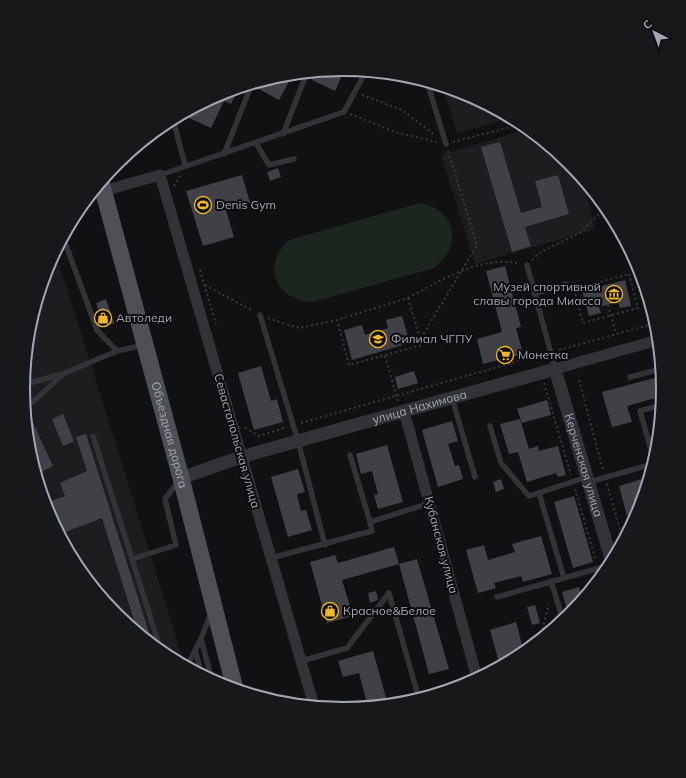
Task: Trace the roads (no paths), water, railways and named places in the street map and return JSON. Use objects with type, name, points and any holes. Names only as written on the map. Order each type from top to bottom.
[{"type":"main road","name":"Объездная дорога","points":[[99,193],[146,345],[233,682]]},
{"type":"street","points":[[104,188],[160,175]]},
{"type":"street","name":"Севастопольская улица","points":[[160,175],[312,700]]},
{"type":"street","name":"улица Нахимова","points":[[181,478],[241,457],[652,342]]},
{"type":"street","name":"Керченская улица","points":[[555,369],[609,553]]},
{"type":"street","name":"Кубанская улица","points":[[403,412],[430,503],[476,672]]},
{"type":"lane","points":[[160,175],[185,168],[344,112],[363,77]]},
{"type":"lane","points":[[283,134],[304,80]]},
{"type":"lane","points":[[429,88],[446,144]]},
{"type":"lane","points":[[224,154],[249,91]]},
{"type":"lane","points":[[175,126],[185,168]]},
{"type":"lane","points":[[256,143],[269,165],[294,159]]},
{"type":"lane","points":[[66,245],[97,330],[117,351]]},
{"type":"lane","points":[[527,265],[555,369]]},
{"type":"lane","points":[[534,294],[566,284],[574,290]]},
{"type":"lane","points":[[260,315],[298,442],[325,545]]},
{"type":"lane","points":[[30,383],[65,373],[117,351],[146,345]]},
{"type":"lane","points":[[630,377],[655,370]]},
{"type":"lane","points":[[31,403],[65,373]]},
{"type":"lane","points":[[452,398],[475,477]]},
{"type":"lane","points":[[650,447],[640,411],[655,407]]},
{"type":"lane","points":[[490,426],[501,463],[529,496],[573,482],[605,477],[646,466]]},
{"type":"lane","points":[[93,436],[158,641]]},
{"type":"lane","points":[[271,558],[325,545],[372,531],[350,455]]},
{"type":"lane","points":[[132,559],[176,545],[164,499],[181,478]]},
{"type":"lane","points":[[539,493],[564,578]]},
{"type":"lane","points":[[370,522],[430,503]]},
{"type":"lane","points":[[497,597],[552,584],[564,578],[599,569]]},
{"type":"lane","points":[[552,584],[561,613]]},
{"type":"lane","points":[[301,661],[347,648],[390,593],[417,693]]},
{"type":"lane","points":[[190,662],[214,606]]},
{"type":"lane","points":[[201,639],[210,672]]},
{"type":"lane","points":[[195,651],[200,667]]},
{"type":"place","name":"Denis Gym","points":[[203,205]]},
{"type":"place","name":"Музей спортивной славы города Миасса","points":[[614,294]]},
{"type":"place","name":"Автоледи","points":[[103,318]]},
{"type":"place","name":"Филиал ЧГПУ","points":[[378,339]]},
{"type":"place","name":"Монетка","points":[[505,355]]},
{"type":"place","name":"Красное&Белое","points":[[330,611]]}]
